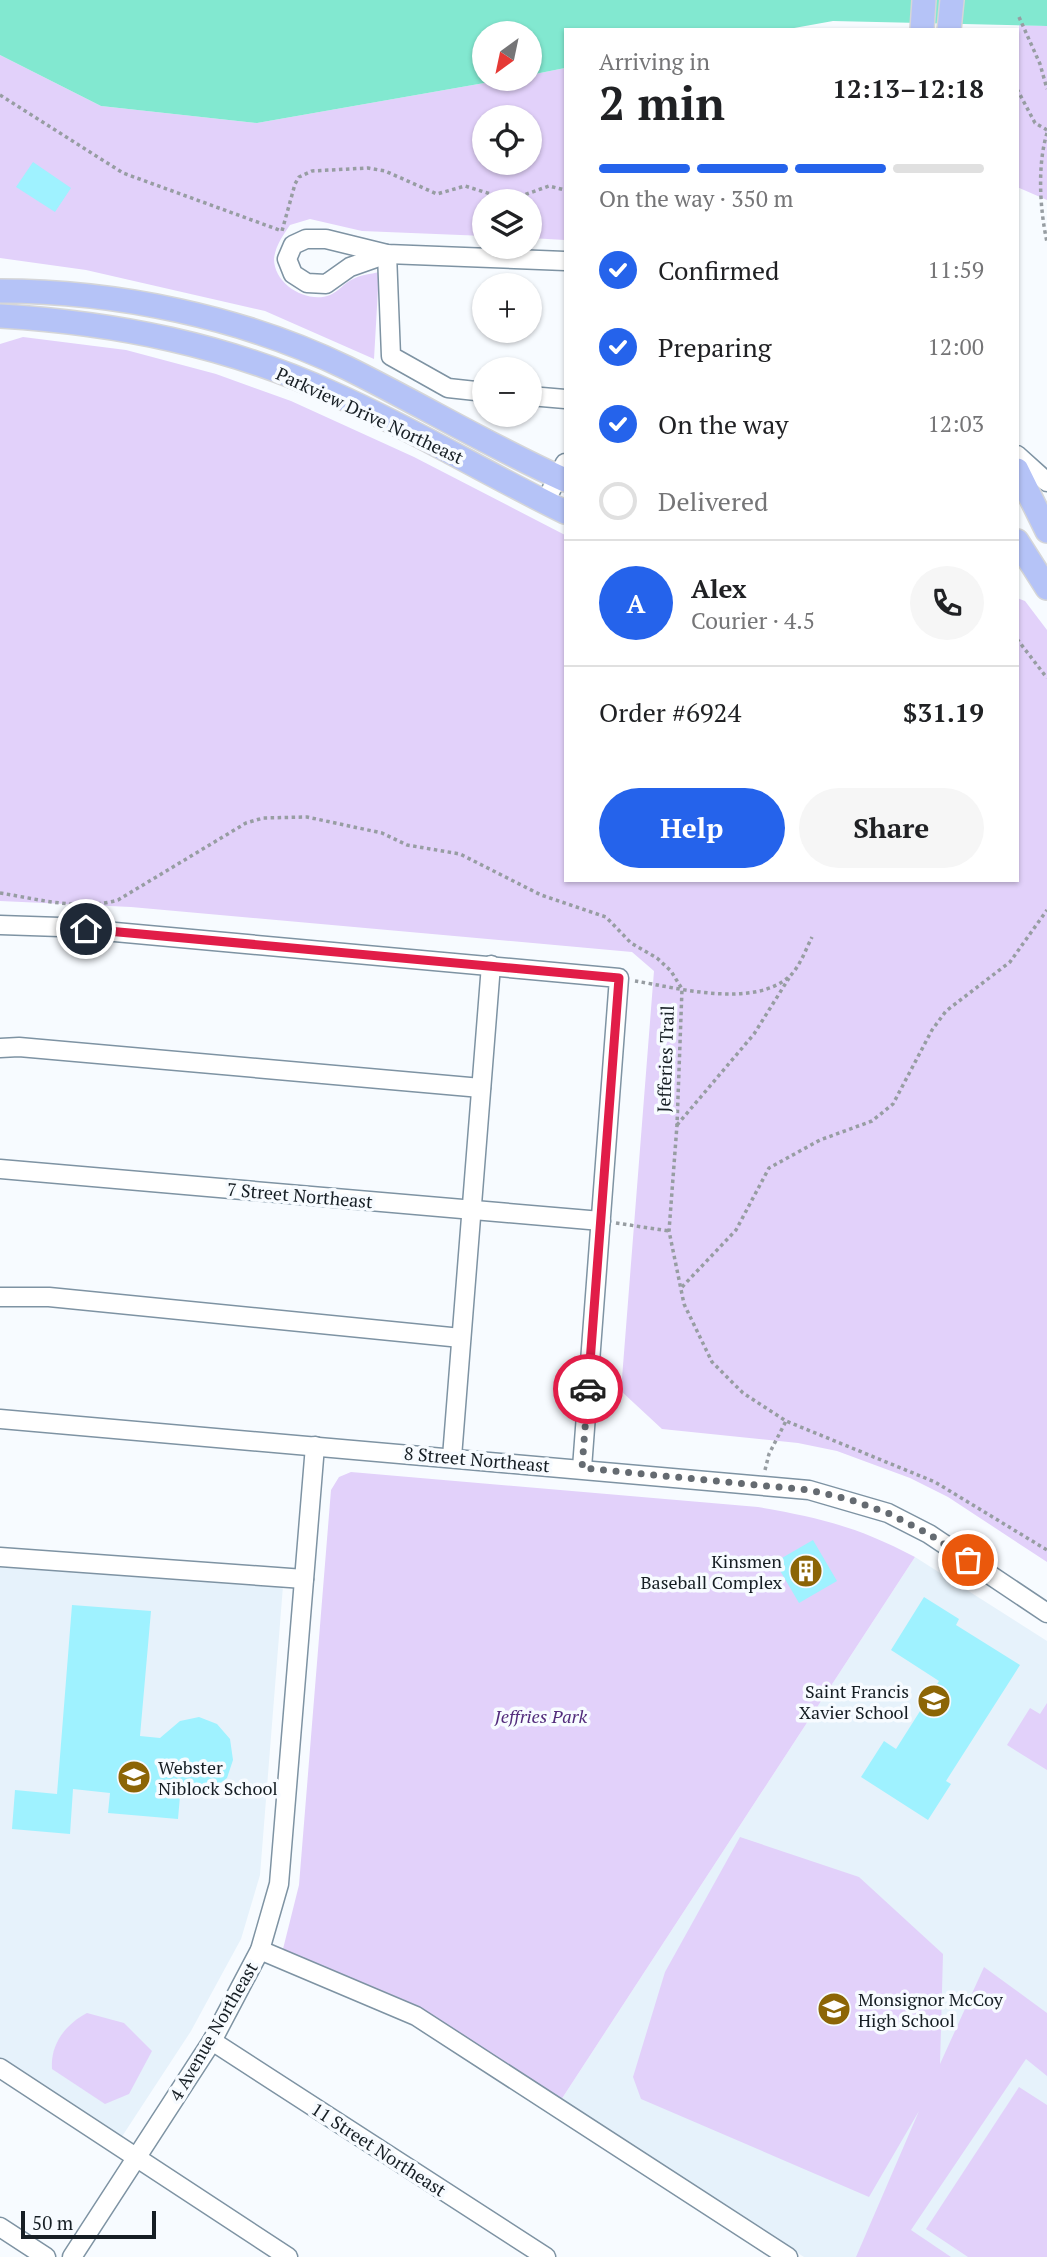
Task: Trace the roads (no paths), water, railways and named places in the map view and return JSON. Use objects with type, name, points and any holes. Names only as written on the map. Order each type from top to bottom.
[{"type":"main road","points":[[922,28],[924,0]]},
{"type":"main road","points":[[949,28],[952,0]]},
{"type":"main road","name":"Parkview Drive Northeast","points":[[0,291],[45,291],[130,301],[212,320],[289,344],[345,367],[563,473]]},
{"type":"main road","name":"Parkview Drive Northeast","points":[[0,316],[134,330],[200,345],[270,368],[345,399],[555,507]]},
{"type":"main road","points":[[1019,474],[1046,525],[1019,532]]},
{"type":"main road","points":[[1019,544],[1047,588]]},
{"type":"street","points":[[387,254],[350,267],[326,284],[307,284],[293,274],[287,259],[293,245],[306,239],[326,239],[387,254],[564,261]]},
{"type":"street","points":[[387,254],[391,356],[448,388],[472,391]]},
{"type":"street","points":[[542,397],[564,398]]},
{"type":"street","points":[[1019,457],[1047,482]]},
{"type":"street","points":[[555,507],[563,473]]},
{"type":"street","points":[[0,925],[60,927],[619,978],[582,1468]]},
{"type":"street","points":[[452,1457],[491,965]]},
{"type":"street","points":[[0,1048],[19,1047],[481,1088]]},
{"type":"street","name":"7 Street Northeast","points":[[0,1169],[601,1221]]},
{"type":"street","points":[[0,1297],[49,1297],[461,1338]]},
{"type":"street","name":"8 Street Northeast","points":[[0,1419],[809,1490],[888,1513],[929,1534],[1047,1613]]},
{"type":"street","name":"4 Avenue Northeast","points":[[72,2257],[212,2042],[260,1950],[279,1884],[315,1446]]},
{"type":"street","points":[[0,1557],[304,1579]]},
{"type":"street","points":[[260,1950],[416,2016],[788,2257]]},
{"type":"street","name":"11 Street Northeast","points":[[212,2042],[546,2257]]},
{"type":"street","points":[[0,2068],[288,2257]]},
{"type":"street","points":[[0,2227],[46,2257]]},
{"type":"place","name":"Kinsmen Baseball Complex","points":[[806,1571]]},
{"type":"place","name":"Saint Francis Xavier School","points":[[934,1701]]},
{"type":"place","name":"Webster Niblock School","points":[[134,1777]]},
{"type":"place","name":"Monsignor McCoy High School","points":[[834,2009]]},
{"type":"park label","name":"Jeffries Park","points":[[541,1716]]}]
